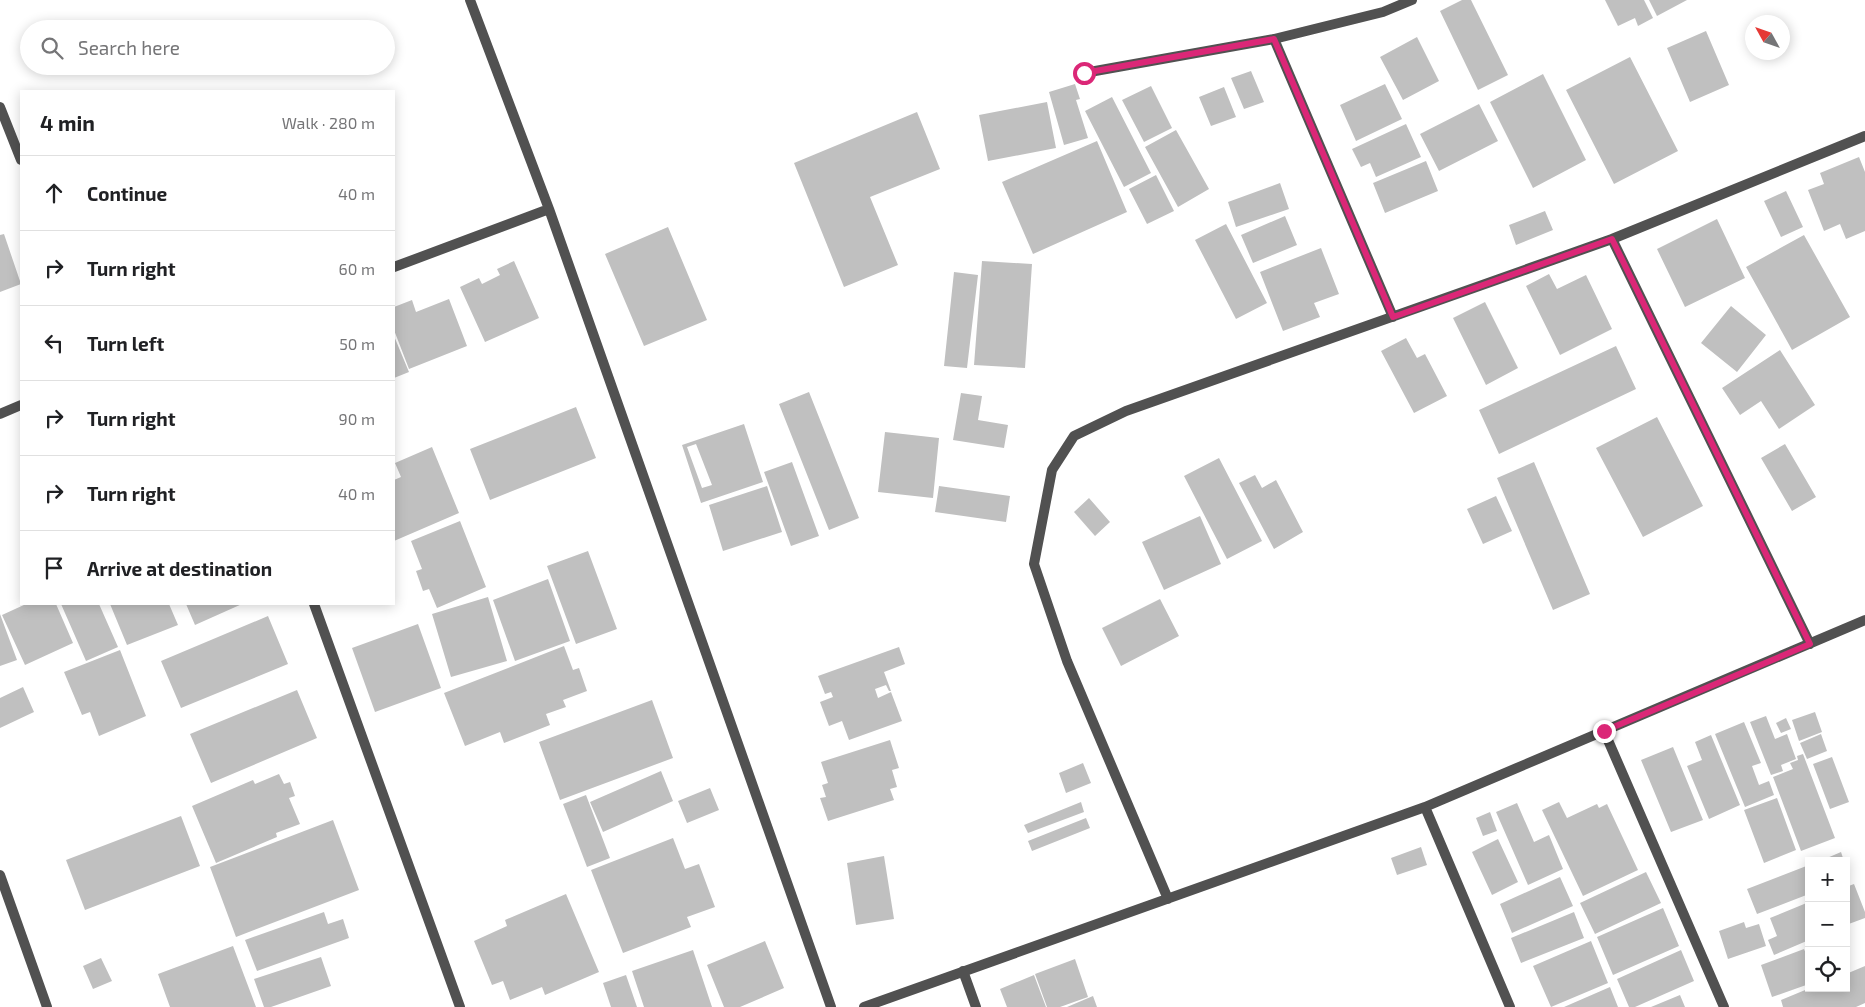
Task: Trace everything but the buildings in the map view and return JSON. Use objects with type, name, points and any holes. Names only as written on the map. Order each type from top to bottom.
[{"type":"street","points":[[470,0],[549,209],[830,1007]]},
{"type":"street","points":[[1084,73],[1274,39],[1383,12],[1412,0]]},
{"type":"street","points":[[1274,39],[1393,317]]},
{"type":"street","points":[[0,108],[20,158]]},
{"type":"street","points":[[1168,899],[1067,661],[1034,564],[1052,470],[1074,436],[1126,411],[1612,239],[1865,136]]},
{"type":"street","points":[[395,267],[549,209]]},
{"type":"street","points":[[1612,239],[1810,644]]},
{"type":"street","points":[[0,414],[20,405]]},
{"type":"street","points":[[314,605],[460,1007]]},
{"type":"street","points":[[864,1007],[1425,807],[1865,620]]},
{"type":"street","points":[[1604,731],[1724,1007]]},
{"type":"street","points":[[1425,807],[1510,1007]]},
{"type":"street","points":[[0,876],[47,1007]]},
{"type":"street","points":[[963,971],[976,1007]]},
{"type":"route","points":[[1084,73],[1274,39],[1393,317],[1612,239],[1810,644],[1604,731]]}]
